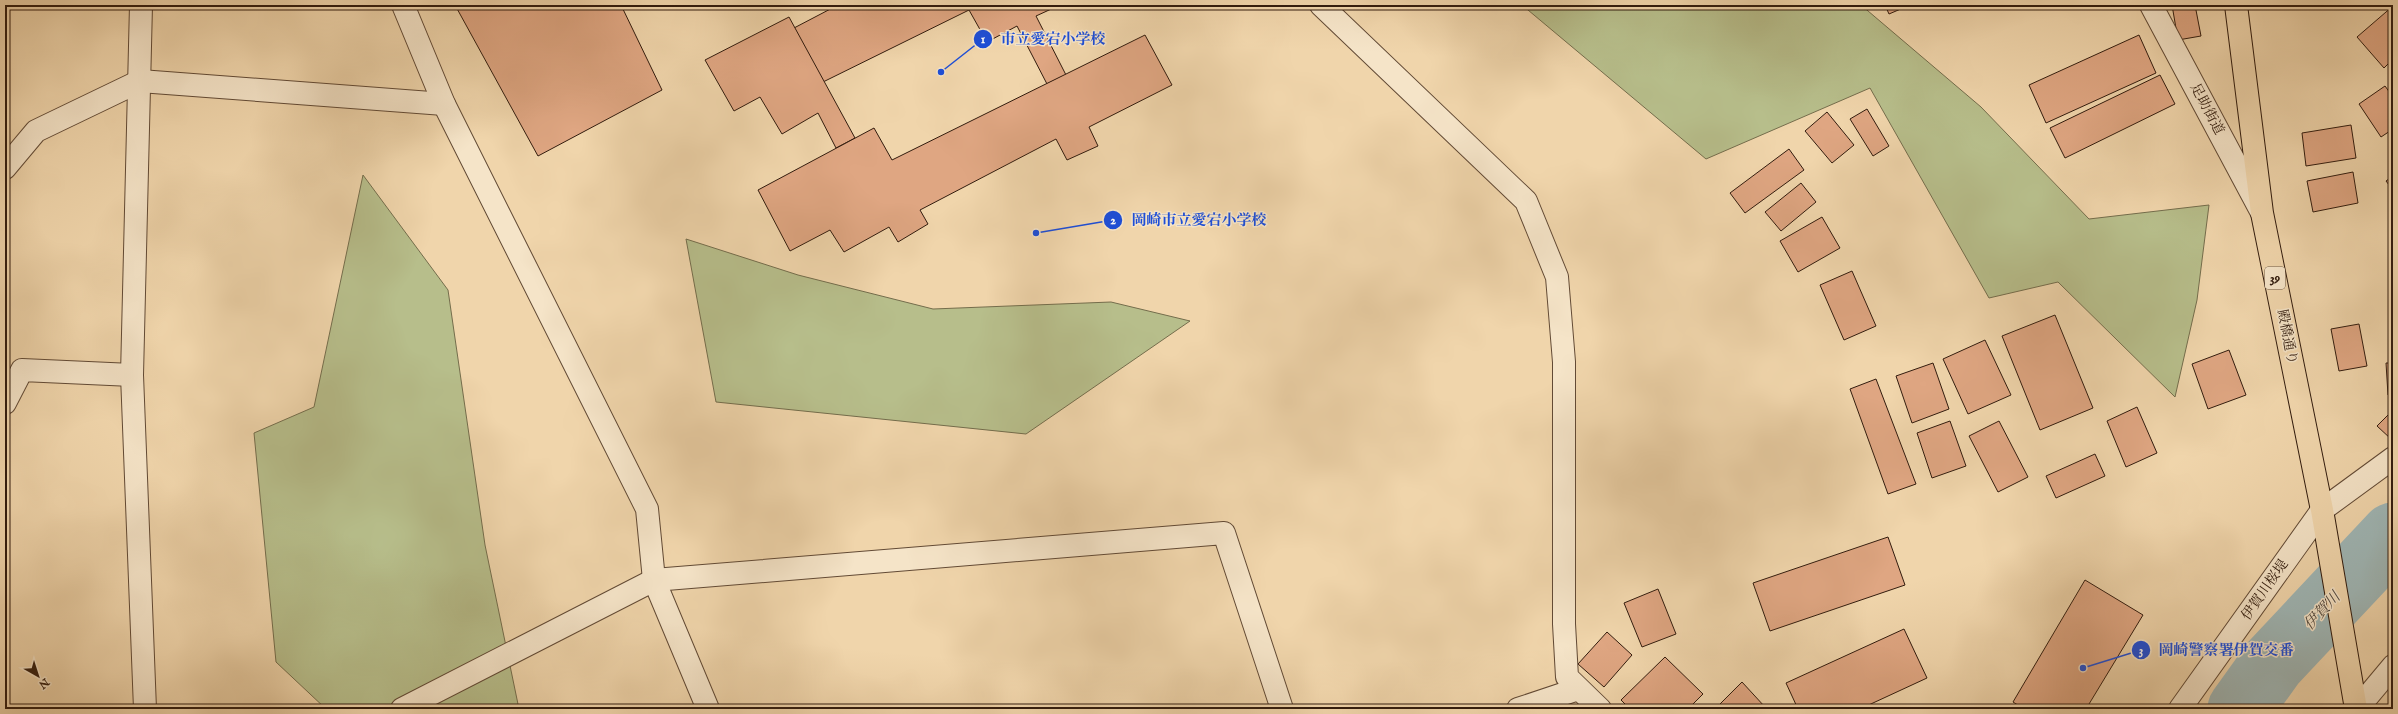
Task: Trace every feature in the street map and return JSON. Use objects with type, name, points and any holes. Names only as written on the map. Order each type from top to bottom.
[{"type":"main road","name":"殿橋通り","points":[[2236,5],[2262,213],[2322,510],[2347,668],[2356,709]]},
{"type":"street","points":[[141,5],[132,376],[145,709]]},
{"type":"street","points":[[402,5],[444,104],[646,509],[654,580],[708,709]]},
{"type":"street","points":[[1321,5],[1526,201],[1557,277],[1564,362],[1564,624],[1567,677],[1600,709]]},
{"type":"street","name":"足助街道","points":[[2152,5],[2262,213]]},
{"type":"street","points":[[5,168],[36,131],[140,81],[444,104]]},
{"type":"street","points":[[5,403],[22,370],[132,376]]},
{"type":"street","name":"伊賀川桜堤","points":[[2180,709],[2322,510],[2393,458]]},
{"type":"street","points":[[402,709],[654,580],[1224,534],[1282,709]]},
{"type":"street","points":[[2356,709],[2393,666]]},
{"type":"street","points":[[1518,709],[1578,689]]},
{"type":"green space","points":[[1522,5],[1861,5],[1981,107],[2089,219],[2209,205],[2197,300],[2175,397],[2058,282],[1989,298],[1870,88],[1706,159]]},
{"type":"green space","points":[[363,175],[448,290],[485,545],[519,709],[326,709],[276,662],[254,433],[314,407]]},
{"type":"green space","points":[[686,239],[798,275],[933,309],[1111,302],[1190,321],[1026,434],[716,402]]},
{"type":"building","points":[[455,5],[621,5],[662,90],[538,156]]},
{"type":"building","points":[[838,5],[1060,5],[1036,16],[1066,75],[1047,84],[1017,26],[987,42],[969,10],[823,82],[794,28]]},
{"type":"building","points":[[1885,5],[1910,5],[1889,14]]},
{"type":"building","points":[[2172,5],[2195,5],[2201,36],[2178,40]]},
{"type":"building","points":[[2393,6],[2393,59],[2384,68],[2357,37]]},
{"type":"building","points":[[789,17],[855,138],[836,148],[818,113],[782,134],[760,97],[734,111],[705,60]]},
{"type":"building","points":[[1145,35],[1172,85],[1089,127],[1098,146],[1067,160],[1056,139],[920,210],[928,224],[898,242],[889,227],[844,252],[830,230],[790,251],[758,190],[874,128],[892,160]]},
{"type":"building","points":[[2139,35],[2156,73],[2046,123],[2029,85]]},
{"type":"building","points":[[2160,75],[2175,104],[2065,158],[2050,128]]},
{"type":"building","points":[[2385,86],[2393,97],[2393,129],[2381,137],[2359,104]]},
{"type":"building","points":[[1867,109],[1889,146],[1873,156],[1850,119]]},
{"type":"building","points":[[1827,112],[1854,145],[1832,163],[1805,131]]},
{"type":"building","points":[[2351,125],[2356,158],[2306,166],[2302,133]]},
{"type":"building","points":[[1789,149],[1804,170],[1745,213],[1730,193]]},
{"type":"building","points":[[2353,172],[2358,203],[2313,212],[2307,181]]},
{"type":"building","points":[[2393,176],[2393,190],[2386,181]]},
{"type":"building","points":[[1801,183],[1816,202],[1781,231],[1765,212]]},
{"type":"building","points":[[1822,217],[1840,248],[1798,272],[1780,241]]},
{"type":"building","points":[[1852,271],[1876,326],[1844,340],[1820,285]]},
{"type":"building","points":[[2055,315],[2093,408],[2040,430],[2002,336]]},
{"type":"building","points":[[2359,324],[2367,366],[2339,371],[2331,329]]},
{"type":"building","points":[[1985,340],[2011,395],[1968,414],[1943,359]]},
{"type":"building","points":[[2229,350],[2246,395],[2208,409],[2192,364]]},
{"type":"building","points":[[1933,363],[1949,409],[1912,423],[1896,376]]},
{"type":"building","points":[[2386,363],[2393,363],[2393,395],[2388,395]]},
{"type":"building","points":[[1876,379],[1916,484],[1888,494],[1850,389]]},
{"type":"building","points":[[2137,407],[2157,453],[2126,467],[2107,421]]},
{"type":"building","points":[[2393,410],[2393,436],[2391,439],[2377,426]]},
{"type":"building","points":[[1950,421],[1966,466],[1932,478],[1917,433]]},
{"type":"building","points":[[1999,421],[2028,477],[1998,492],[1969,436]]},
{"type":"building","points":[[2095,454],[2105,476],[2056,498],[2046,476]]},
{"type":"building","points":[[1888,537],[1905,585],[1770,631],[1753,583]]},
{"type":"building","points":[[2085,580],[2143,615],[2086,709],[2024,709],[2013,702]]},
{"type":"building","points":[[1658,589],[1676,634],[1642,647],[1624,603]]},
{"type":"building","points":[[1904,629],[1927,678],[1860,709],[1798,709],[1786,683]]},
{"type":"building","points":[[1607,632],[1632,655],[1604,687],[1578,664]]},
{"type":"building","points":[[1665,657],[1703,694],[1688,709],[1630,709],[1621,700]]},
{"type":"building","points":[[1742,682],[1765,707],[1763,709],[1723,709],[1719,705]]},
{"type":"waterway","name":"伊賀川","points":[[2240,709],[2273,663],[2393,535]]},
{"type":"place","name":"市立愛宕小学校","points":[[941,72]]},
{"type":"place","name":"岡崎市立愛宕小学校","points":[[1036,233]]},
{"type":"place","name":"岡崎警察署伊賀交番","points":[[2083,668]]}]
